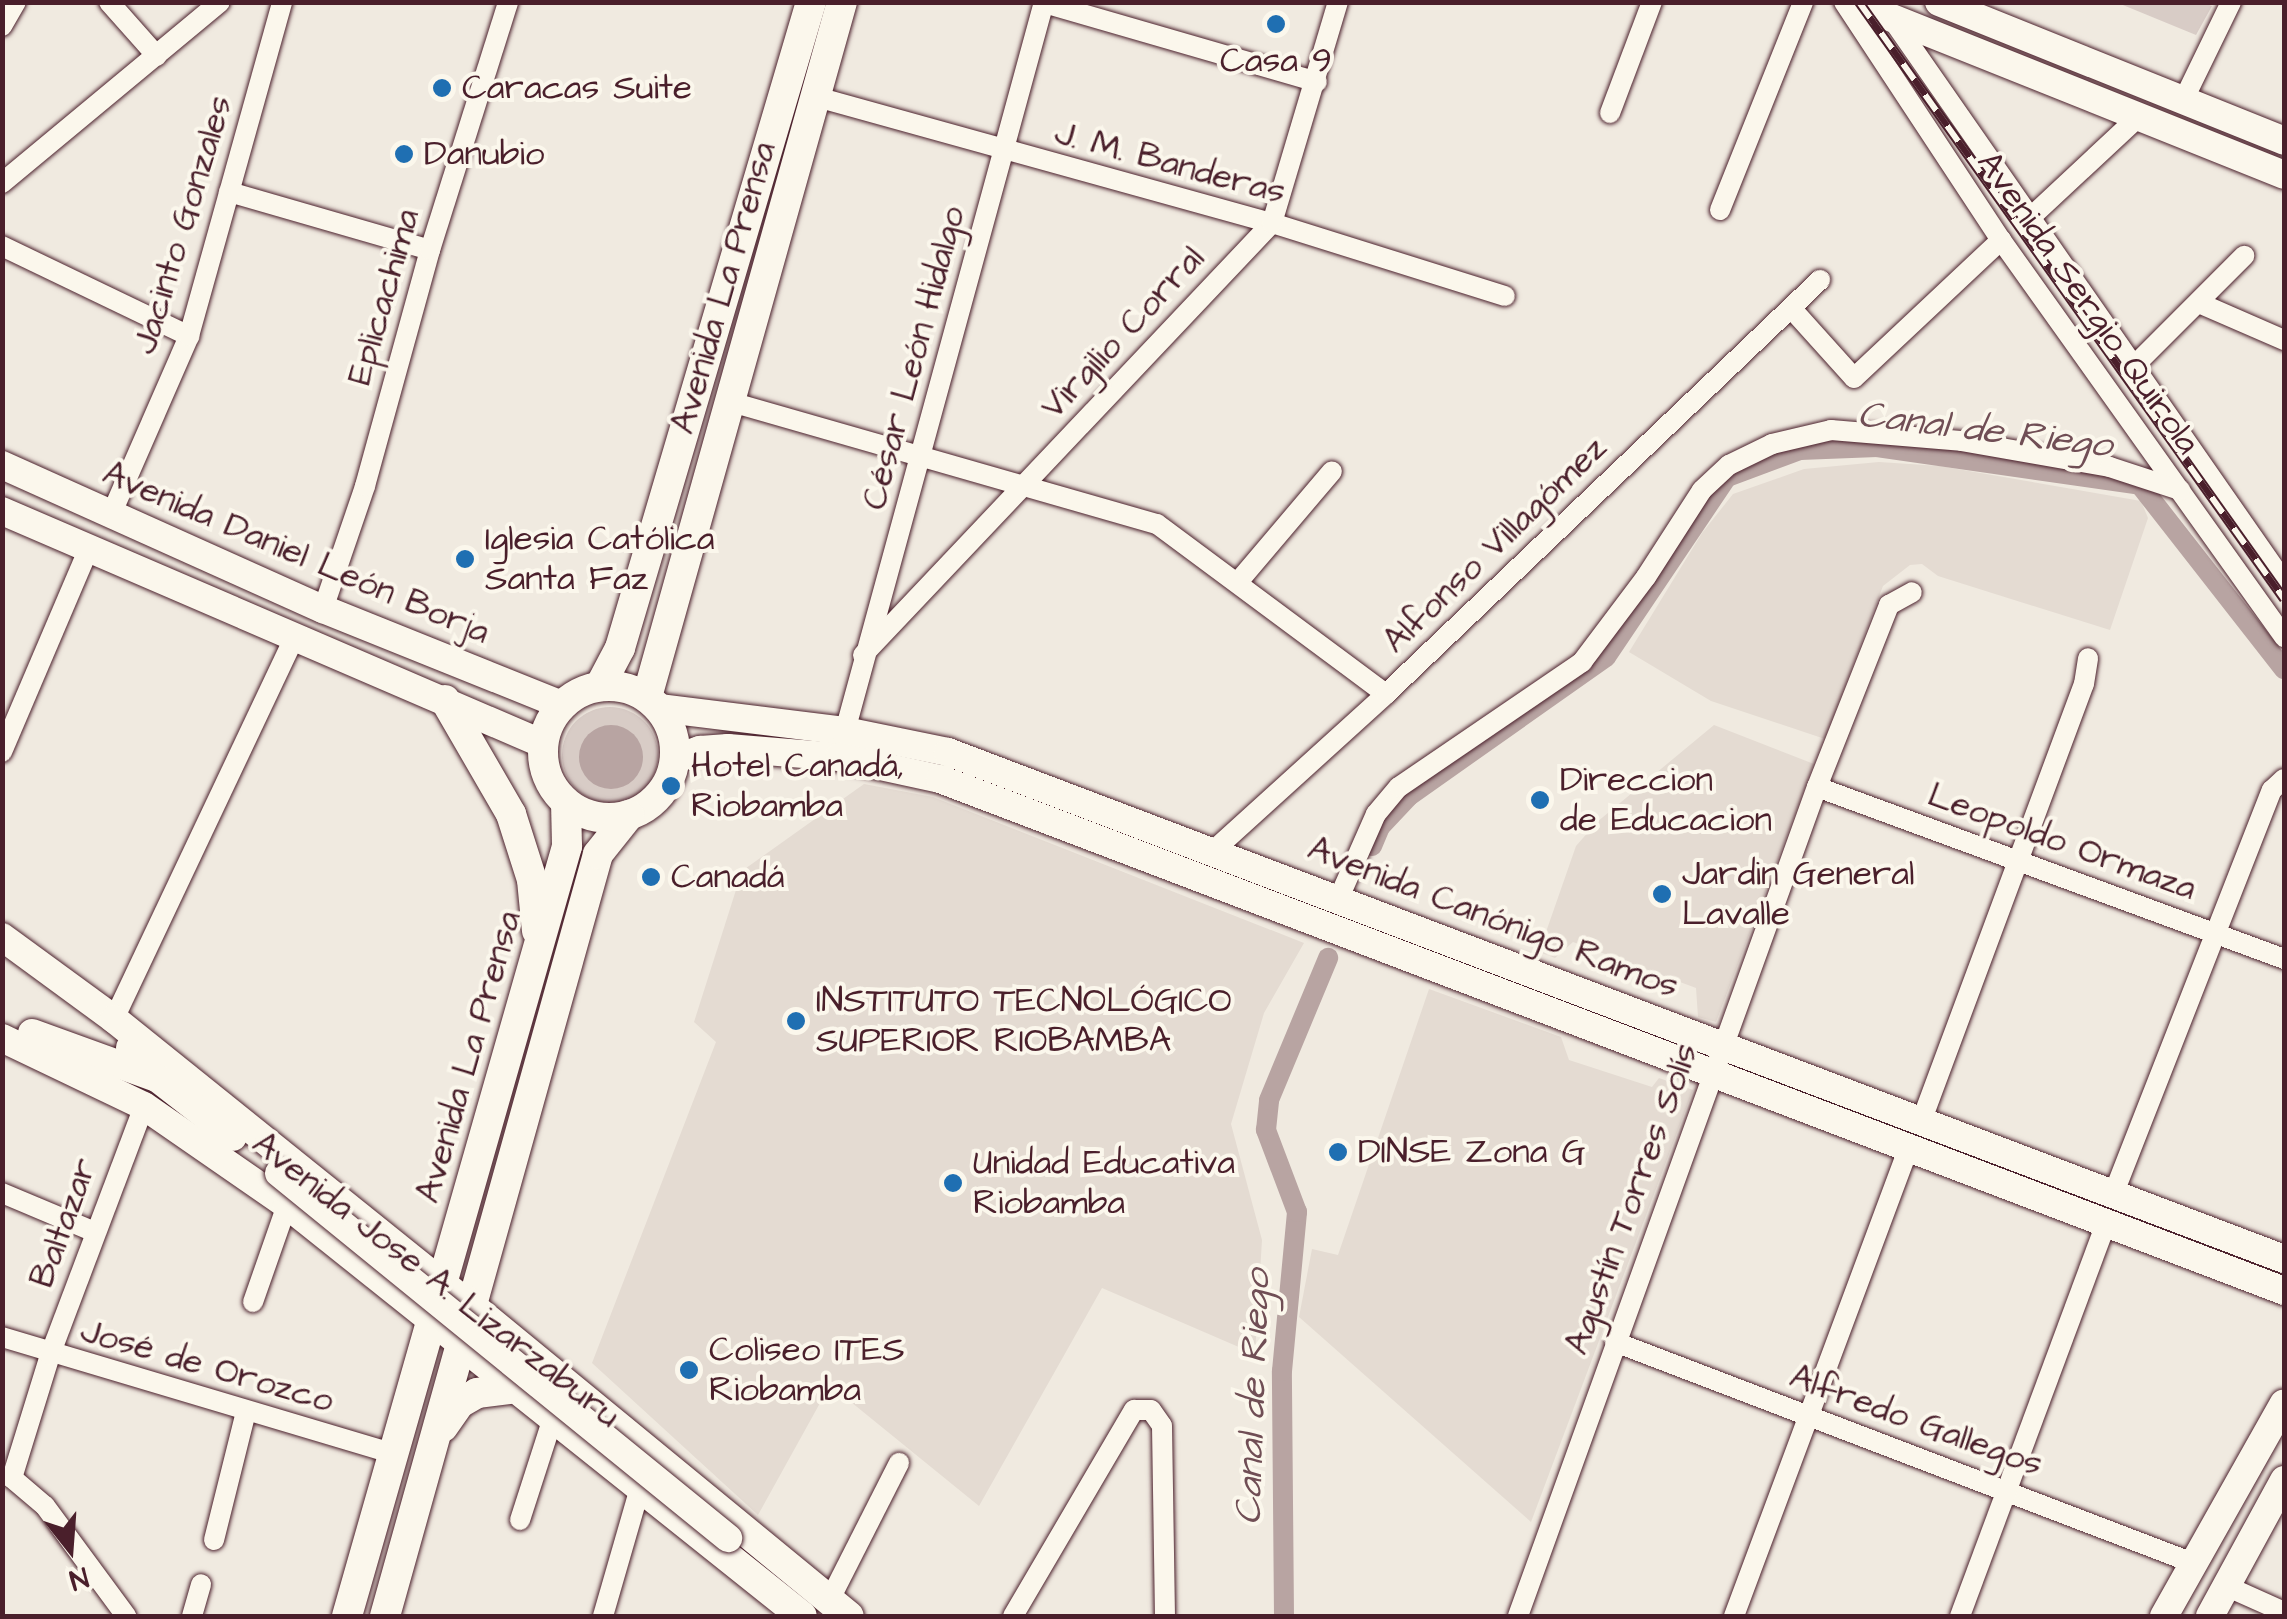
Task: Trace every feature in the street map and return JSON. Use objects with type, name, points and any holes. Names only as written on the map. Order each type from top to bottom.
[{"type":"main road","name":"Avenida La Prensa","points":[[600,686],[620,648],[811,2]]},
{"type":"main road","name":"Avenida La Prensa","points":[[653,703],[731,402],[842,2]]},
{"type":"main road","points":[[1852,2],[1886,10],[2136,118],[2284,176]]},
{"type":"main road","points":[[1945,4],[2284,141]]},
{"type":"main road","name":"Avenida Daniel León Borja","points":[[2,466],[323,609],[562,706]]},
{"type":"main road","points":[[2,510],[543,744]]},
{"type":"main road","points":[[600,686],[625,688],[653,703],[675,741],[676,759],[661,794],[630,815],[596,817],[566,803],[552,786],[544,766],[543,744],[549,723],[562,706],[580,693],[600,686]]},
{"type":"main road","points":[[445,700],[511,814],[532,880],[539,946]]},
{"type":"main road","name":"Avenida Canónigo Ramos","points":[[653,703],[845,731],[948,752],[1722,1045],[2106,1224],[2284,1290]]},
{"type":"main road","name":"Avenida Canónigo Ramos","points":[[676,759],[700,750],[728,748],[839,757],[940,779],[1710,1073],[2113,1194],[2284,1260]]},
{"type":"main road","name":"Avenida La Prensa","points":[[347,1616],[567,846],[566,803]]},
{"type":"main road","name":"Avenida La Prensa","points":[[385,1616],[598,854],[630,815]]},
{"type":"main road","points":[[2,939],[122,1040],[158,1078],[815,1605]]},
{"type":"main road","name":"Avenida Jose A. Lizarzaburu","points":[[2,939],[114,1019],[445,1281],[815,1605]]},
{"type":"main road","points":[[2,1022],[103,1062],[158,1078]]},
{"type":"main road","name":"Avenida Jose A. Lizarzaburu","points":[[2,1038],[144,1106],[287,1206],[640,1488],[815,1605]]},
{"type":"main road","points":[[433,1442],[460,1403],[487,1390],[516,1388]]},
{"type":"main road","points":[[2164,1616],[2284,1403]]},
{"type":"main road","points":[[2210,1616],[2284,1480]]},
{"type":"street","points":[[2,26],[16,2]]},
{"type":"street","points":[[110,2],[157,56]]},
{"type":"street","points":[[2,182],[220,2]]},
{"type":"street","name":"Jacinto Gonzales","points":[[110,516],[189,336],[282,2]]},
{"type":"street","name":"Eplicachima","points":[[323,609],[365,486],[430,250],[508,2]]},
{"type":"street","name":"Virgilio Corral","points":[[863,655],[1272,223],[1338,2]]},
{"type":"street","points":[[1610,114],[1652,2]]},
{"type":"street","points":[[1720,210],[1803,2]]},
{"type":"street","name":"Avenida Sergio Quirola","points":[[1844,2],[2001,240],[2284,637]]},
{"type":"street","points":[[2183,101],[2230,2]]},
{"type":"street","points":[[1044,3],[1317,82]]},
{"type":"street","name":"César León Hidalgo","points":[[845,731],[1044,3]]},
{"type":"street","name":"Avenida Sergio Quirola","points":[[1886,10],[2284,582]]},
{"type":"street","name":"J. M. Banderas","points":[[817,97],[1004,152],[1272,223],[1505,296]]},
{"type":"street","points":[[2031,217],[2136,118]]},
{"type":"street","points":[[229,192],[430,250]]},
{"type":"street","points":[[1791,308],[1854,378],[2001,240]]},
{"type":"street","points":[[2,246],[189,336]]},
{"type":"street","points":[[2134,366],[2244,256]]},
{"type":"street","name":"Alfonso Villagómez","points":[[1212,852],[1386,694],[1820,280]]},
{"type":"street","points":[[2199,304],[2284,340]]},
{"type":"street","points":[[731,402],[1157,524],[1386,694]]},
{"type":"street","points":[[1338,900],[1376,814],[1399,787],[1582,662],[1646,578],[1702,490],[1729,464],[1772,444],[1831,430],[1961,441],[2128,471],[2180,490]]},
{"type":"street","points":[[1238,582],[1332,472]]},
{"type":"street","points":[[2,752],[88,550]]},
{"type":"street","name":"Agustín Torres Solís","points":[[1520,1616],[1710,1073],[1817,787],[1890,605],[1912,592]]},
{"type":"street","points":[[114,1019],[294,639]]},
{"type":"street","points":[[1734,1616],[2084,684],[2088,658]]},
{"type":"street","points":[[2113,1194],[2272,790],[2284,779]]},
{"type":"street","name":"Leopoldo Ormaza","points":[[1817,787],[2284,960]]},
{"type":"street","name":"Baltazar","points":[[7,1482],[50,1355],[144,1106]]},
{"type":"street","points":[[2,1193],[95,1232]]},
{"type":"street","points":[[253,1302],[287,1206]]},
{"type":"street","points":[[1960,1616],[2106,1224]]},
{"type":"street","name":"José de Orozco","points":[[2,1337],[50,1355],[395,1454]]},
{"type":"street","name":"Alfredo Gallegos","points":[[1615,1342],[2008,1488],[2193,1563]]},
{"type":"street","points":[[1014,1616],[1134,1410],[1151,1410],[1162,1426],[1166,1616]]},
{"type":"street","points":[[214,1540],[246,1412]]},
{"type":"street","points":[[520,1520],[553,1418]]},
{"type":"street","points":[[815,1605],[899,1463]]},
{"type":"street","points":[[7,1482],[45,1506],[126,1616]]},
{"type":"street","points":[[604,1616],[640,1488]]},
{"type":"street","points":[[192,1616],[201,1584]]},
{"type":"street","points":[[2226,1586],[2284,1612]]},
{"type":"shaded area","points":[[2118,3],[2212,6],[2196,35]]},
{"type":"shaded area","points":[[1879,462],[1940,466],[2141,501],[2148,518],[2110,630],[1938,576],[1922,564],[1910,565],[1883,586],[1825,739],[1711,701],[1629,652],[1702,533],[1733,494],[1804,469]]},
{"type":"shaded area","points":[[610,707],[628,710],[644,721],[655,737],[655,773],[644,789],[628,800],[610,803],[592,800],[576,789],[565,773],[562,755],[565,737],[576,721],[592,710]]},
{"type":"shaded area","points":[[611,725],[634,734],[643,757],[634,780],[611,789],[588,780],[579,757],[588,734]]},
{"type":"shaded area","name":"Jardin General Lavalle","points":[[1714,725],[1814,764],[1716,1022],[1698,1017],[1696,988],[1573,942],[1555,958],[1539,952],[1576,846],[1597,822]]},
{"type":"shaded area","name":"Unidad Educativa Riobamba","points":[[864,784],[933,797],[1304,943],[1264,1013],[1231,1124],[1262,1240],[1255,1354],[1102,1288],[979,1506],[830,1385],[758,1515],[592,1363],[716,1042],[694,1022],[742,871]]},
{"type":"shaded area","points":[[1429,989],[1561,1037],[1569,1060],[1652,1087],[1659,1078],[1693,1090],[1531,1522],[1299,1317],[1312,1249],[1338,1255]]},
{"type":"waterway","name":"Canal de Riego","points":[[1372,846],[1380,827],[1409,796],[1606,657],[1727,477],[1800,450],[1877,447],[2140,485],[2284,669]]},
{"type":"waterway","name":"Canal de Riego","points":[[1284,1616],[1282,1371],[1297,1212],[1266,1130],[1269,1100],[1328,958]]},
{"type":"railway","points":[[1859,2],[2284,599]]},
{"type":"place","name":"Casa 9","points":[[1276,24]]},
{"type":"place","name":"Caracas Suite","points":[[442,88]]},
{"type":"place","name":"Danubio","points":[[404,154]]},
{"type":"place","name":"Iglesia Católica Santa Faz","points":[[465,559]]},
{"type":"place","name":"Hotel Canadá, Riobamba","points":[[671,786]]},
{"type":"place","name":"Direccion de Educacion","points":[[1540,800]]},
{"type":"place","name":"Canadá","points":[[651,877]]},
{"type":"place","name":"Jardin General Lavalle","points":[[1662,894]]},
{"type":"place","name":"INSTITUTO TECNOLÓGICO SUPERIOR RIOBAMBA","points":[[796,1021]]},
{"type":"place","name":"DINSE Zona G","points":[[1338,1152]]},
{"type":"place","name":"Unidad Educativa Riobamba","points":[[953,1183]]},
{"type":"place","name":"Coliseo ITES Riobamba","points":[[689,1370]]}]
